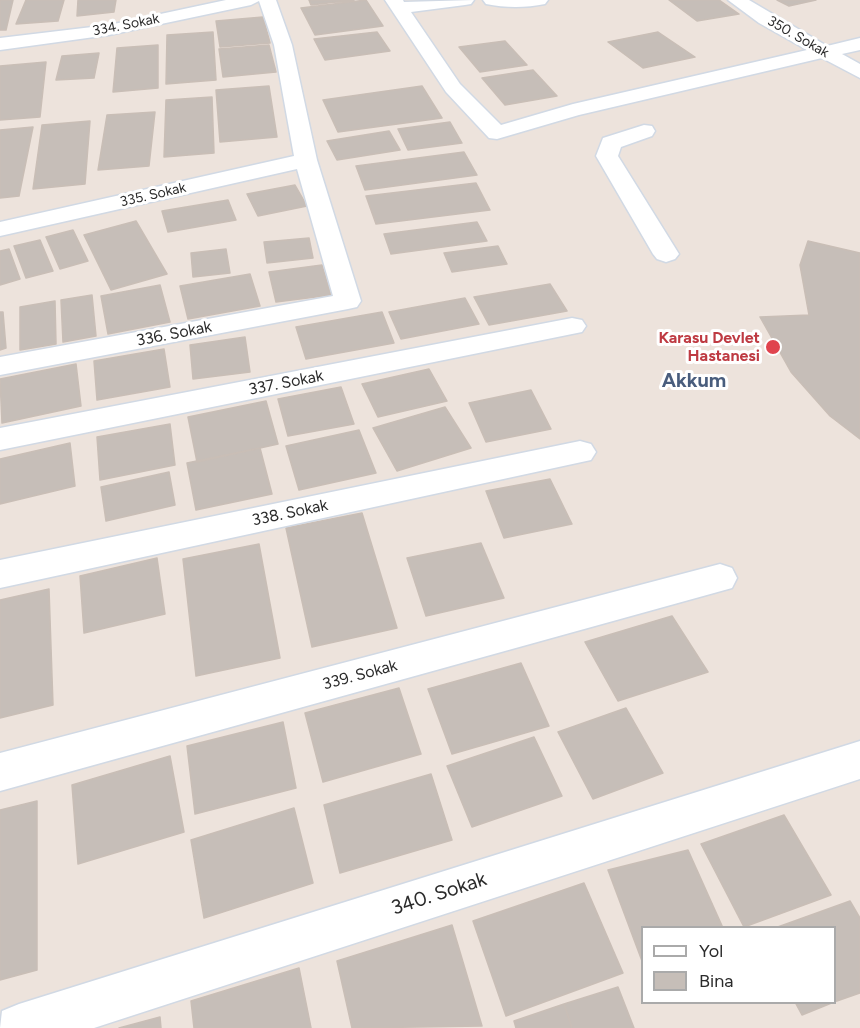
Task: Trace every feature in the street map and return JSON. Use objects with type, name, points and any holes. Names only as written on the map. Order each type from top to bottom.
[{"type":"street","name":"334. Sokak","points":[[0,44],[110,30],[251,0]]},
{"type":"street","points":[[267,0],[283,45],[306,160]]},
{"type":"street","points":[[396,4],[465,0]]},
{"type":"street","points":[[492,0],[510,2],[539,0]]},
{"type":"street","name":"350. Sokak","points":[[737,0],[860,72]]},
{"type":"street","points":[[396,4],[453,88],[497,133],[573,110],[860,44]]},
{"type":"street","points":[[644,131],[611,142],[606,156],[666,254]]},
{"type":"street","name":"335. Sokak","points":[[0,229],[306,160]]},
{"type":"street","name":"336. Sokak","points":[[0,366],[348,301],[306,160]]},
{"type":"street","name":"337. Sokak","points":[[0,439],[572,326]]},
{"type":"street","name":"338. Sokak","points":[[0,574],[580,453]]},
{"type":"street","name":"339. Sokak","points":[[0,772],[720,578]]},
{"type":"street","name":"340. Sokak","points":[[19,1028],[860,760]]},
{"type":"building","points":[[0,0],[13,0],[6,30],[0,30]]},
{"type":"building","points":[[26,0],[64,0],[58,21],[16,24]]},
{"type":"building","points":[[78,0],[116,0],[114,12],[77,16]]},
{"type":"building","points":[[309,0],[354,0],[311,5]]},
{"type":"building","points":[[366,0],[383,26],[315,35],[301,8]]},
{"type":"building","points":[[669,0],[719,0],[739,14],[697,21]]},
{"type":"building","points":[[777,0],[816,0],[789,6]]},
{"type":"building","points":[[263,17],[270,43],[220,47],[216,21]]},
{"type":"building","points":[[213,32],[216,80],[166,84],[167,35]]},
{"type":"building","points":[[377,32],[390,51],[325,60],[314,39]]},
{"type":"building","points":[[658,32],[695,57],[643,68],[608,42]]},
{"type":"building","points":[[505,41],[527,65],[480,72],[459,47]]},
{"type":"building","points":[[158,45],[158,88],[113,92],[117,48]]},
{"type":"building","points":[[269,45],[276,72],[223,77],[219,49]]},
{"type":"building","points":[[99,53],[94,78],[56,80],[62,56]]},
{"type":"building","points":[[46,62],[40,117],[0,120],[0,66]]},
{"type":"building","points":[[533,70],[557,96],[505,105],[482,78]]},
{"type":"building","points":[[269,86],[277,137],[220,142],[216,90]]},
{"type":"building","points":[[422,86],[442,118],[338,132],[323,100]]},
{"type":"building","points":[[212,97],[214,153],[164,157],[166,100]]},
{"type":"building","points":[[155,112],[149,166],[98,170],[107,115]]},
{"type":"building","points":[[90,121],[85,184],[33,189],[42,125]]},
{"type":"building","points":[[450,122],[462,143],[408,150],[398,129]]},
{"type":"building","points":[[33,127],[19,196],[0,198],[0,130]]},
{"type":"building","points":[[389,131],[400,150],[337,160],[327,141]]},
{"type":"building","points":[[464,152],[477,175],[365,190],[356,166]]},
{"type":"building","points":[[476,183],[490,210],[376,224],[366,196]]},
{"type":"building","points":[[295,185],[307,206],[258,216],[247,194]]},
{"type":"building","points":[[228,200],[236,220],[168,232],[162,211]]},
{"type":"building","points":[[136,221],[167,274],[111,290],[84,235]]},
{"type":"building","points":[[477,222],[487,241],[391,254],[384,234]]},
{"type":"building","points":[[73,230],[88,261],[60,269],[46,237]]},
{"type":"building","points":[[309,238],[313,258],[267,263],[264,242]]},
{"type":"building","points":[[40,240],[53,271],[26,278],[14,246]]},
{"type":"building","points":[[808,241],[860,253],[860,439],[830,416],[791,372],[760,317],[809,315],[800,265]]},
{"type":"building","points":[[498,246],[507,264],[452,272],[444,253]]},
{"type":"building","points":[[9,249],[20,279],[0,285],[0,251]]},
{"type":"building","points":[[226,249],[230,273],[193,277],[191,253]]},
{"type":"building","points":[[322,265],[331,295],[276,302],[269,272]]},
{"type":"building","points":[[250,274],[260,306],[188,319],[180,286]]},
{"type":"building","points":[[550,284],[567,311],[489,325],[474,297]]},
{"type":"building","points":[[160,285],[170,322],[108,334],[101,296]]},
{"type":"building","points":[[92,295],[96,336],[63,342],[61,300]]},
{"type":"building","points":[[465,298],[479,324],[401,339],[389,312]]},
{"type":"building","points":[[55,301],[56,344],[20,350],[20,307]]},
{"type":"building","points":[[0,312],[3,312],[6,348],[0,350]]},
{"type":"building","points":[[382,312],[394,343],[306,359],[296,327]]},
{"type":"building","points":[[245,337],[250,372],[193,379],[190,345]]},
{"type":"building","points":[[164,349],[170,387],[97,400],[94,361]]},
{"type":"building","points":[[76,364],[81,406],[2,423],[0,379]]},
{"type":"building","points":[[429,369],[447,401],[378,417],[362,384]]},
{"type":"building","points":[[341,387],[354,424],[288,436],[278,399]]},
{"type":"building","points":[[531,390],[551,429],[486,442],[469,403]]},
{"type":"building","points":[[266,401],[278,444],[197,462],[188,417]]},
{"type":"building","points":[[445,407],[471,448],[397,471],[373,428]]},
{"type":"building","points":[[170,424],[175,465],[100,480],[97,437]]},
{"type":"building","points":[[359,430],[376,473],[299,490],[286,446]]},
{"type":"building","points":[[70,443],[75,486],[0,504],[0,459]]},
{"type":"building","points":[[260,448],[272,494],[196,510],[187,463]]},
{"type":"building","points":[[169,472],[175,505],[106,521],[101,487]]},
{"type":"building","points":[[550,479],[572,524],[504,538],[486,491]]},
{"type":"building","points":[[362,513],[397,628],[312,647],[286,528]]},
{"type":"building","points":[[481,543],[504,598],[426,616],[407,558]]},
{"type":"building","points":[[259,544],[280,658],[196,676],[183,559]]},
{"type":"building","points":[[157,558],[165,614],[84,633],[80,576]]},
{"type":"building","points":[[49,589],[53,705],[0,718],[0,600]]},
{"type":"building","points":[[672,616],[708,672],[618,701],[585,642]]},
{"type":"building","points":[[521,663],[549,726],[452,754],[428,689]]},
{"type":"building","points":[[399,688],[421,754],[323,782],[305,713]]},
{"type":"building","points":[[626,708],[663,773],[593,799],[558,732]]},
{"type":"building","points":[[283,722],[296,788],[195,814],[187,746]]},
{"type":"building","points":[[534,737],[562,796],[472,827],[447,766]]},
{"type":"building","points":[[170,756],[184,832],[78,864],[72,785]]},
{"type":"building","points":[[431,774],[452,840],[340,873],[324,805]]},
{"type":"building","points":[[37,801],[37,970],[0,980],[0,810]]},
{"type":"building","points":[[294,808],[313,883],[204,918],[191,840]]},
{"type":"building","points":[[784,815],[831,895],[743,926],[701,844]]},
{"type":"building","points":[[688,850],[722,926],[641,926],[641,958],[608,870]]},
{"type":"building","points":[[584,883],[623,973],[506,1016],[473,921]]},
{"type":"building","points":[[850,901],[860,918],[860,993],[836,1001],[836,926],[781,926]]},
{"type":"building","points":[[452,925],[482,1026],[352,1028],[337,961]]},
{"type":"building","points":[[299,968],[311,1028],[194,1028],[191,1001]]},
{"type":"building","points":[[618,987],[634,1028],[572,1028],[564,1004]]},
{"type":"building","points":[[564,1004],[572,1028],[516,1028],[514,1021]]},
{"type":"building","points":[[796,1004],[829,1004],[802,1015]]},
{"type":"building","points":[[160,1017],[161,1028],[119,1028]]},
{"type":"place","name":"Karasu Devlet Hastanesi","points":[[773,347]]},
{"type":"district","name":"Akkum","points":[[694,381]]}]
